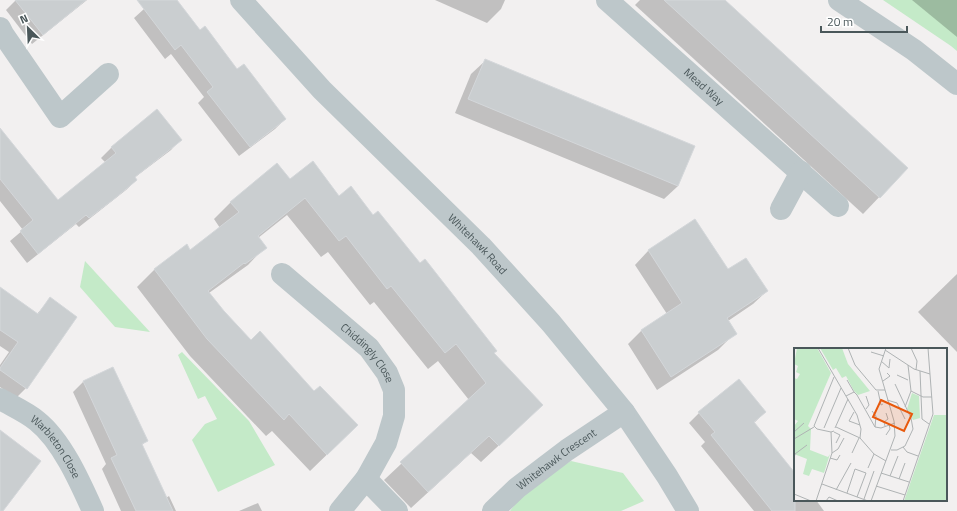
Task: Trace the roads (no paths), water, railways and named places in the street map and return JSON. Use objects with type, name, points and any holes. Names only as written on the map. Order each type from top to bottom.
[{"type":"street","name":"Whitehawk Road","points":[[241,0],[322,90],[481,246],[551,323],[624,412],[667,476],[688,511]]},
{"type":"street","name":"Mead Way","points":[[607,0],[802,172],[838,206]]},
{"type":"street","points":[[839,0],[914,50],[957,84]]},
{"type":"street","points":[[1,33],[60,117],[108,74]]},
{"type":"street","points":[[781,209],[802,172]]},
{"type":"street","name":"Chiddingly Close","points":[[282,274],[369,348],[387,373],[394,390],[394,416],[386,443],[366,479],[340,511]]},
{"type":"street","name":"Warbleton Close","points":[[0,398],[36,421],[50,434],[62,450],[93,511]]},
{"type":"street","name":"Whitehawk Crescent","points":[[493,511],[516,488],[567,450],[624,412]]},
{"type":"street","points":[[366,479],[397,511]]}]
